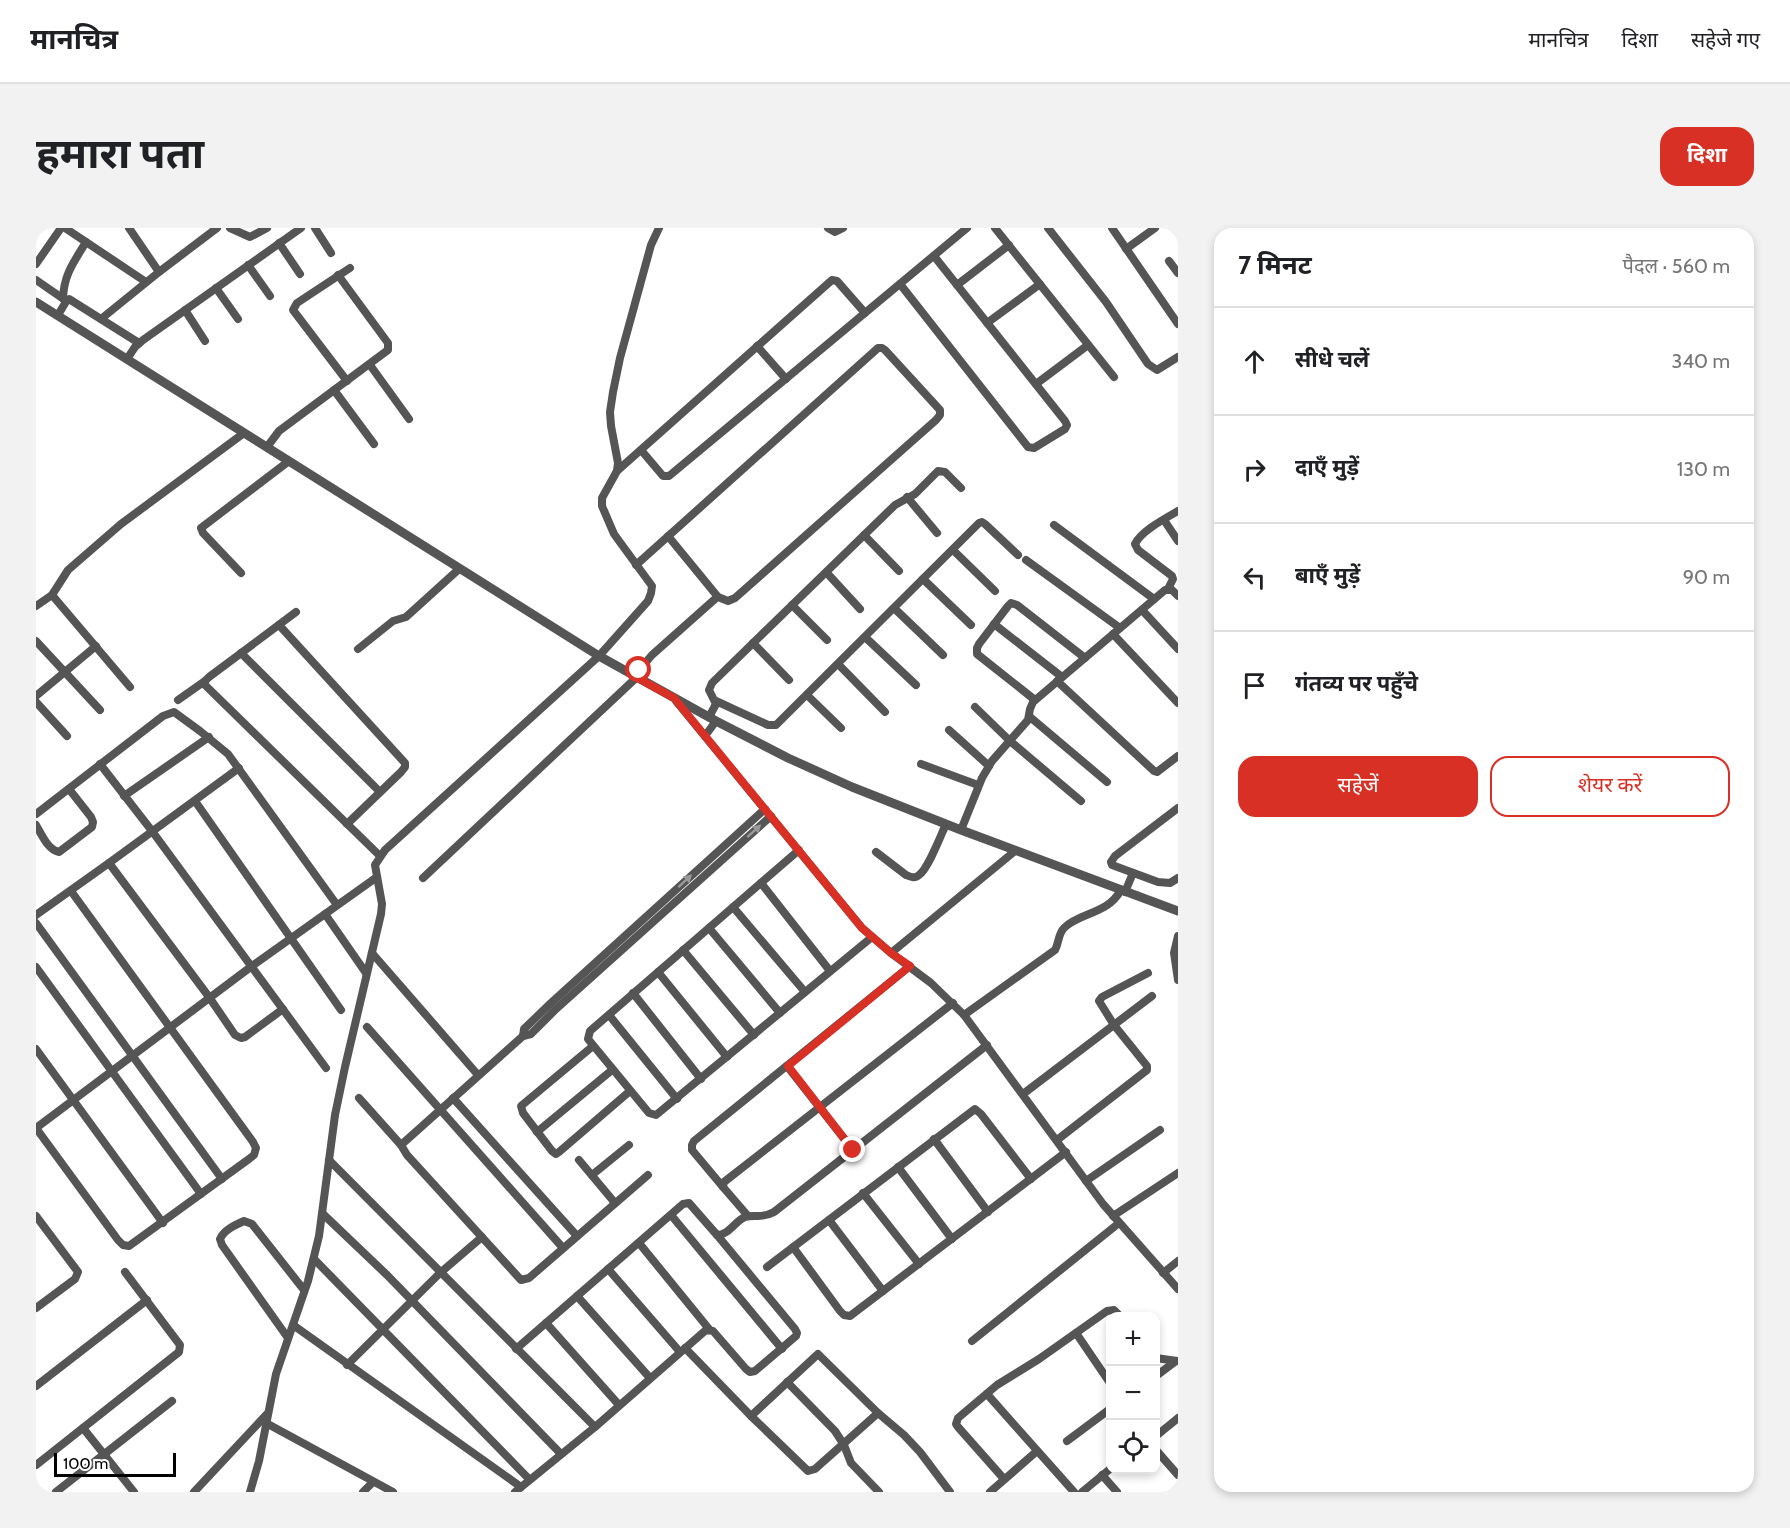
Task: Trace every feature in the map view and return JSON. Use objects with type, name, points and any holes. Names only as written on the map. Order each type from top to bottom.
[{"type":"street","points":[[36,264],[63,228],[146,282]]},
{"type":"street","points":[[129,228],[159,272]]},
{"type":"street","points":[[101,319],[217,228]]},
{"type":"street","points":[[230,228],[250,237],[267,228]]},
{"type":"street","points":[[133,351],[185,310],[301,228]]},
{"type":"street","points":[[315,228],[331,253]]},
{"type":"street","points":[[617,471],[618,463],[610,412],[613,392],[651,245],[659,228]]},
{"type":"street","points":[[828,228],[836,232],[843,228]]},
{"type":"street","points":[[641,450],[658,472],[663,476],[669,476],[967,228]]},
{"type":"street","points":[[995,228],[1114,377]]},
{"type":"street","points":[[1112,228],[1178,324]]},
{"type":"street","points":[[1126,249],[1155,228]]},
{"type":"street","points":[[1053,230],[1148,364],[1157,370],[1178,357]]},
{"type":"street","points":[[59,313],[65,300],[66,276],[86,242]]},
{"type":"street","points":[[279,243],[300,274]]},
{"type":"street","points":[[957,285],[1009,245]]},
{"type":"street","points":[[900,284],[1026,445],[1031,448],[1062,432],[1067,425],[934,255]]},
{"type":"street","points":[[1169,261],[1178,273]]},
{"type":"street","points":[[248,265],[270,296]]},
{"type":"street","points":[[347,381],[293,310],[297,303],[350,268]]},
{"type":"street","points":[[270,441],[334,390],[386,353],[389,346],[338,275]]},
{"type":"street","points":[[36,280],[65,300],[72,301],[101,319],[133,351],[244,433],[270,441],[289,461],[459,569],[601,653],[638,672],[674,698],[853,917],[872,937],[953,1003],[987,1045],[1113,1216],[1178,1289]]},
{"type":"street","points":[[250,1492],[259,1461],[276,1374],[314,1259],[323,1214],[335,1115],[382,904],[375,865],[380,856],[601,653],[648,601],[652,586],[614,534],[602,506],[602,498],[617,471],[832,280],[837,281],[865,312]]},
{"type":"street","points":[[987,323],[1040,284]]},
{"type":"street","points":[[216,288],[238,319]]},
{"type":"street","points":[[36,302],[133,351]]},
{"type":"street","points":[[185,310],[206,341]]},
{"type":"street","points":[[1036,384],[1088,345]]},
{"type":"street","points":[[757,346],[786,379]]},
{"type":"street","points":[[636,565],[668,536],[878,348],[885,350],[940,410],[940,415],[936,420],[728,602],[718,597],[668,536]]},
{"type":"street","points":[[370,364],[409,419]]},
{"type":"street","points":[[334,390],[374,444]]},
{"type":"street","points":[[36,606],[52,595],[68,570],[121,524],[244,433]]},
{"type":"street","points":[[241,573],[203,533],[201,528],[289,461]]},
{"type":"street","points":[[705,736],[714,712],[710,686],[864,535],[895,505],[920,490],[938,471],[945,472],[961,488]]},
{"type":"street","points":[[907,497],[937,533]]},
{"type":"street","points":[[963,825],[978,785],[989,766],[1026,724],[1035,700],[1168,589],[1173,579],[1172,576],[1138,550],[1135,544],[1143,534],[1178,511]]},
{"type":"street","points":[[1164,520],[1178,541]]},
{"type":"street","points":[[674,698],[714,712],[772,726],[780,722],[982,522],[1022,557],[1120,628]]},
{"type":"street","points":[[1054,525],[1154,599]]},
{"type":"street","points":[[864,535],[899,571]]},
{"type":"street","points":[[953,550],[995,591]]},
{"type":"street","points":[[358,649],[390,622],[406,617],[459,569]]},
{"type":"street","points":[[826,573],[860,609]]},
{"type":"street","points":[[923,579],[971,625]]},
{"type":"street","points":[[1168,589],[1178,596]]},
{"type":"street","points":[[52,595],[130,687]]},
{"type":"street","points":[[423,878],[718,597]]},
{"type":"street","points":[[1035,700],[977,654],[978,644],[1011,603],[1085,658]]},
{"type":"street","points":[[792,605],[827,640]]},
{"type":"street","points":[[894,608],[944,655]]},
{"type":"street","points":[[1142,610],[1178,649]]},
{"type":"street","points":[[178,700],[296,612]]},
{"type":"street","points":[[994,624],[1060,679],[1154,771],[1161,771],[1178,756]]},
{"type":"street","points":[[279,625],[405,763],[401,772],[347,824]]},
{"type":"street","points":[[1113,634],[1178,703]]},
{"type":"street","points":[[865,637],[916,685]]},
{"type":"street","points":[[36,641],[100,710]]},
{"type":"street","points":[[753,643],[789,680]]},
{"type":"street","points":[[36,696],[96,646]]},
{"type":"street","points":[[241,653],[380,792]]},
{"type":"street","points":[[838,664],[885,712]]},
{"type":"street","points":[[205,681],[207,688],[380,856]]},
{"type":"street","points":[[807,695],[841,728]]},
{"type":"street","points":[[36,702],[67,736]]},
{"type":"street","points":[[975,707],[1010,741],[1081,801]]},
{"type":"street","points":[[36,814],[169,713],[174,712],[228,754],[337,905]]},
{"type":"street","points":[[714,712],[813,770],[946,824],[963,825],[1015,851],[1178,911]]},
{"type":"street","points":[[1029,717],[1107,782]]},
{"type":"street","points":[[949,730],[989,766]]},
{"type":"street","points":[[124,796],[209,737]]},
{"type":"street","points":[[100,764],[326,1068]]},
{"type":"street","points":[[921,764],[978,785]]},
{"type":"street","points":[[36,915],[239,768]]},
{"type":"street","points":[[36,825],[54,852],[59,852],[92,827],[91,817],[69,789]]},
{"type":"street","points":[[195,801],[341,1010]]},
{"type":"street","points":[[401,1145],[523,1036],[524,1029],[630,938],[704,864],[765,808]]},
{"type":"street","points":[[1178,808],[1111,862],[1112,865],[1132,876],[1164,884],[1178,878]]},
{"type":"street","points":[[668,902],[710,870],[771,816]]},
{"type":"street","points":[[876,852],[911,878],[917,877],[924,869],[946,824]]},
{"type":"street","points":[[799,850],[587,1035],[612,1070],[652,1115],[660,1113],[872,937]]},
{"type":"street","points":[[891,953],[1015,851]]},
{"type":"street","points":[[109,863],[238,1038],[245,1036],[283,1008]]},
{"type":"street","points":[[704,864],[710,870]]},
{"type":"street","points":[[964,1016],[1055,950],[1060,933],[1066,926],[1097,912],[1115,899],[1125,890],[1132,876]]},
{"type":"street","points":[[70,891],[170,1027],[256,1148],[254,1155],[129,1246],[123,1245],[36,1128],[132,1056],[170,1027],[209,997],[376,877]]},
{"type":"street","points":[[760,884],[830,971]]},
{"type":"street","points":[[733,907],[805,992]]},
{"type":"street","points":[[325,914],[366,972]]},
{"type":"street","points":[[36,923],[222,1179]]},
{"type":"street","points":[[709,928],[780,1013]]},
{"type":"street","points":[[1178,936],[1174,953],[1178,977]]},
{"type":"street","points":[[684,950],[754,1035]]},
{"type":"street","points":[[372,953],[478,1075]]},
{"type":"street","points":[[748,1216],[692,1150],[692,1145],[910,966]]},
{"type":"street","points":[[36,967],[201,1194]]},
{"type":"street","points":[[658,972],[727,1057]]},
{"type":"street","points":[[1057,1140],[1147,1070],[1147,1066],[1100,1004],[1100,999],[1148,973]]},
{"type":"street","points":[[633,993],[701,1079]]},
{"type":"street","points":[[1023,1094],[1152,996]]},
{"type":"street","points":[[723,1187],[728,1178],[953,1003]]},
{"type":"street","points":[[609,1015],[677,1099]]},
{"type":"street","points":[[367,1027],[563,1248]]},
{"type":"street","points":[[717,1235],[725,1233],[748,1216],[767,1216],[774,1212],[987,1045]]},
{"type":"street","points":[[593,1046],[521,1106],[521,1110],[537,1132],[556,1154],[630,1091]]},
{"type":"street","points":[[36,1049],[163,1222]]},
{"type":"street","points":[[788,1066],[853,1150]]},
{"type":"street","points":[[537,1132],[612,1070]]},
{"type":"street","points":[[359,1098],[401,1145],[407,1155],[521,1280],[529,1278],[648,1175]]},
{"type":"street","points":[[453,1098],[578,1236]]},
{"type":"street","points":[[767,1267],[975,1109],[1031,1179]]},
{"type":"street","points":[[1086,1181],[1160,1130]]},
{"type":"street","points":[[934,1139],[988,1212]]},
{"type":"street","points":[[592,1175],[629,1145]]},
{"type":"street","points":[[793,1248],[844,1315],[850,1316],[1066,1152]]},
{"type":"street","points":[[329,1160],[595,1427]]},
{"type":"street","points":[[579,1160],[615,1203]]},
{"type":"street","points":[[898,1167],[952,1239]]},
{"type":"street","points":[[1113,1216],[1178,1173]]},
{"type":"street","points":[[863,1193],[919,1264]]},
{"type":"street","points":[[516,1349],[683,1204],[689,1203],[795,1329],[796,1336],[755,1371],[746,1370],[709,1329],[639,1243]]},
{"type":"street","points":[[323,1214],[412,1301],[561,1454]]},
{"type":"street","points":[[671,1215],[783,1349]]},
{"type":"street","points":[[36,1216],[78,1272],[75,1279],[39,1306],[36,1295]]},
{"type":"street","points":[[829,1220],[883,1292]]},
{"type":"street","points":[[288,1338],[220,1239],[225,1232],[244,1221],[252,1224],[304,1290]]},
{"type":"street","points":[[972,1341],[1119,1223]]},
{"type":"street","points":[[347,1365],[440,1273],[482,1237]]},
{"type":"street","points":[[314,1259],[529,1479]]},
{"type":"street","points":[[1163,1273],[1178,1262]]},
{"type":"street","points":[[608,1269],[683,1350],[808,1471],[814,1469],[844,1445],[878,1413]]},
{"type":"street","points":[[36,1465],[179,1352],[180,1345],[125,1272]]},
{"type":"street","points":[[577,1296],[650,1378]]},
{"type":"street","points":[[36,1386],[147,1300]]},
{"type":"street","points":[[1004,1479],[956,1424],[958,1418],[1008,1378],[1106,1312]]},
{"type":"street","points":[[546,1323],[620,1405]]},
{"type":"street","points":[[293,1325],[518,1489],[595,1427],[709,1329]]},
{"type":"street","points":[[1076,1333],[1106,1377]]},
{"type":"street","points":[[751,1416],[818,1354],[878,1413],[904,1435],[950,1492]]},
{"type":"street","points":[[1160,1359],[1177,1361]]},
{"type":"street","points":[[1160,1373],[1177,1361]]},
{"type":"street","points":[[787,1382],[835,1431],[851,1463],[879,1492]]},
{"type":"street","points":[[987,1394],[1074,1492]]},
{"type":"street","points":[[56,1492],[172,1401]]},
{"type":"street","points":[[1067,1441],[1106,1412]]},
{"type":"street","points":[[194,1492],[268,1413]]},
{"type":"street","points":[[1160,1432],[1178,1418]]},
{"type":"street","points":[[266,1423],[393,1492]]},
{"type":"street","points":[[83,1428],[134,1492]]},
{"type":"street","points":[[990,1492],[1037,1450]]},
{"type":"street","points":[[1160,1455],[1178,1475]]},
{"type":"street","points":[[1082,1492],[1106,1472]]},
{"type":"street","points":[[1102,1475],[1117,1492]]},
{"type":"street","points":[[363,1492],[374,1482]]},
{"type":"route","points":[[639,670],[634,676],[674,698],[862,928],[910,966],[788,1066],[853,1150]]}]
